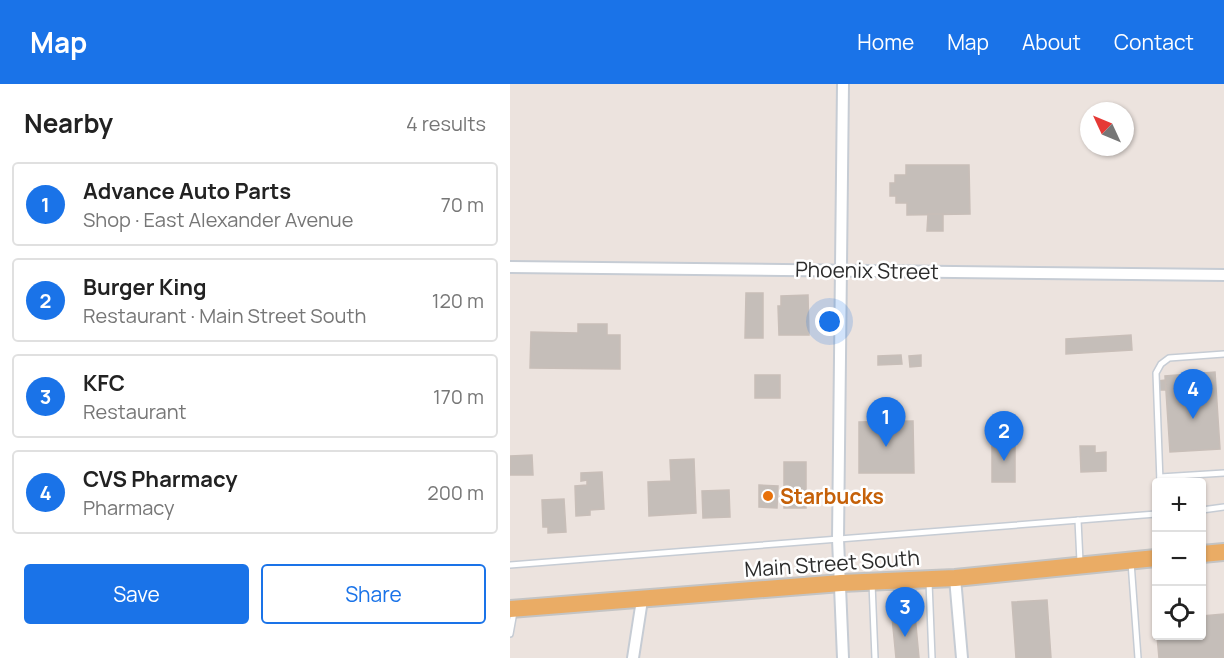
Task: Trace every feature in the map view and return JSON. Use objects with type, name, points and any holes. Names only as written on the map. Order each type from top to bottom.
[{"type":"main road","points":[[1206,554],[1224,552]]},
{"type":"main road","name":"Main Street South","points":[[512,609],[841,583],[955,578],[1152,558]]},
{"type":"street","points":[[843,84],[843,270],[838,539],[843,658]]},
{"type":"street","name":"Phoenix Street","points":[[510,267],[1224,275]]},
{"type":"street","points":[[955,578],[962,658]]},
{"type":"street","points":[[633,658],[642,600]]},
{"type":"lane","points":[[1160,478],[1156,373],[1161,363],[1168,358],[1224,354]]},
{"type":"lane","points":[[1178,478],[1224,473]]},
{"type":"lane","points":[[1206,509],[1224,507]]},
{"type":"lane","points":[[510,565],[1152,514]]},
{"type":"lane","points":[[1078,520],[1080,564]]},
{"type":"lane","points":[[1131,560],[1138,658]]},
{"type":"lane","points":[[929,579],[932,658]]},
{"type":"lane","points":[[872,582],[875,658]]},
{"type":"lane","points":[[510,634],[512,609]]},
{"type":"building","points":[[906,165],[969,165],[970,214],[907,215],[907,203],[896,203],[896,196],[890,196],[890,183],[895,183],[895,175],[906,175]]},
{"type":"building","points":[[928,214],[943,214],[943,231],[927,231]]},
{"type":"building","points":[[746,293],[763,293],[763,338],[745,338]]},
{"type":"building","points":[[808,295],[809,335],[779,335],[778,306],[781,306],[781,296]]},
{"type":"building","points":[[578,324],[607,324],[607,335],[620,335],[620,369],[530,368],[531,332],[578,333]]},
{"type":"building","points":[[1131,335],[1132,350],[1066,354],[1066,339]]},
{"type":"building","points":[[901,355],[902,364],[878,365],[878,356]]},
{"type":"building","points":[[921,355],[921,366],[910,367],[909,356]]},
{"type":"building","points":[[1215,372],[1220,449],[1170,452],[1165,376]]},
{"type":"building","points":[[755,375],[780,375],[780,398],[755,398]]},
{"type":"building","points":[[1165,380],[1166,390],[1159,390],[1158,381]]},
{"type":"building","points":[[913,421],[914,473],[859,473],[859,422]]},
{"type":"building","points":[[992,440],[1015,440],[1015,482],[992,482]]},
{"type":"building","points":[[1080,446],[1095,446],[1095,453],[1106,452],[1106,471],[1081,472]]},
{"type":"building","points":[[532,455],[533,475],[510,475],[510,456]]},
{"type":"building","points":[[694,459],[696,513],[649,516],[648,482],[671,481],[670,460]]},
{"type":"building","points":[[784,462],[806,462],[806,508],[784,508]]},
{"type":"building","points":[[602,472],[604,509],[590,510],[590,515],[576,516],[575,486],[587,485],[587,480],[581,481],[581,473]]},
{"type":"building","name":"Starbucks","points":[[759,485],[778,486],[777,508],[759,507]]},
{"type":"building","points":[[729,490],[730,517],[703,518],[702,491]]},
{"type":"building","points":[[564,499],[566,532],[548,533],[548,527],[543,527],[542,500]]},
{"type":"building","points":[[1047,600],[1051,658],[1016,658],[1012,602]]},
{"type":"building","points":[[1224,614],[1224,658],[1159,658],[1157,640],[1206,640],[1206,616]]},
{"type":"building","points":[[915,615],[919,658],[896,658],[892,617]]},
{"type":"place","name":"CVS Pharmacy","points":[[1193,419]]},
{"type":"place","name":"Advance Auto Parts","points":[[886,447]]},
{"type":"place","name":"Burger King","points":[[1004,461]]},
{"type":"place","name":"Starbucks","points":[[768,496]]},
{"type":"place","name":"KFC","points":[[905,637]]}]
